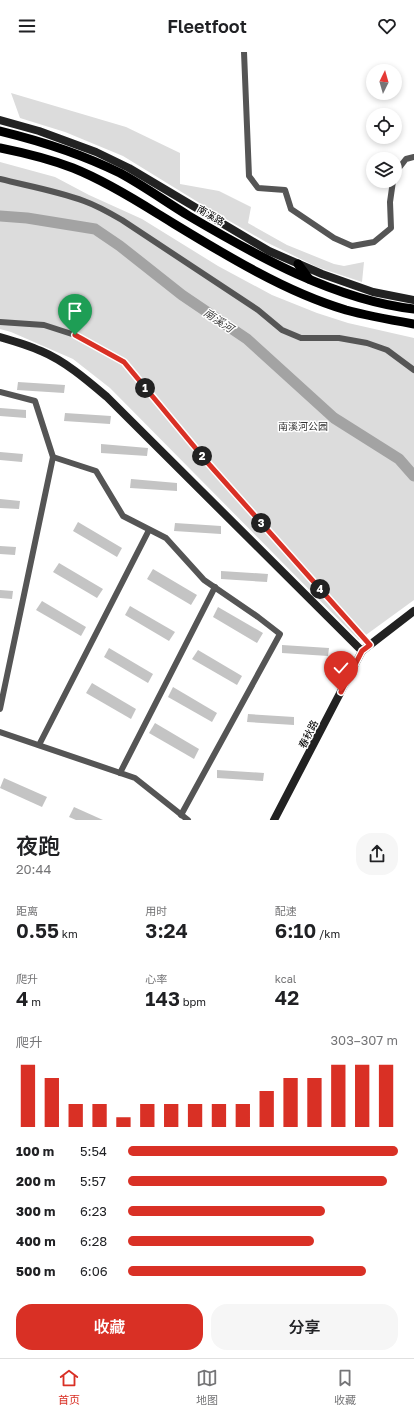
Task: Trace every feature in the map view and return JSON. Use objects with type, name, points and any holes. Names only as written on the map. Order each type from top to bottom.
[{"type":"main road","name":"南溪路","points":[[0,131],[34,140],[76,154],[119,173],[255,253],[318,284],[371,300],[414,309]]},
{"type":"main road","points":[[0,148],[41,158],[73,169],[98,180],[130,197],[210,246],[251,269],[312,298],[345,310],[376,318],[414,324]]},
{"type":"main road","points":[[298,264],[310,280]]},
{"type":"street","points":[[244,52],[248,176],[258,188],[284,190],[290,209],[334,238],[352,246],[374,242],[391,228],[390,202],[392,188]]},
{"type":"street","points":[[0,120],[39,131],[96,152],[129,168],[269,250],[298,264],[373,292],[414,300]]},
{"type":"street","points":[[402,164],[406,159],[414,157]]},
{"type":"street","points":[[0,180],[64,195],[102,208],[258,310],[282,330],[290,334],[301,338],[339,338],[367,343],[387,350],[414,370]]},
{"type":"street","points":[[0,322],[44,326],[75,335],[124,362],[207,462],[370,645]]},
{"type":"street","points":[[0,337],[20,342],[43,351],[72,369],[107,397],[362,651]]},
{"type":"street","points":[[0,392],[35,401],[53,456],[0,709]]},
{"type":"street","points":[[53,456],[96,471],[123,516],[166,538],[204,580],[280,634],[182,815]]},
{"type":"street","points":[[39,745],[149,530]]},
{"type":"street","points":[[120,773],[215,588]]},
{"type":"street","name":"春秋路","points":[[274,820],[362,651],[414,611]]},
{"type":"street","points":[[0,732],[135,778],[188,820]]},
{"type":"green space","points":[[11,93],[126,127],[180,153],[180,184],[219,191],[251,207],[248,223],[287,245],[334,264],[344,266],[364,262],[362,282],[317,267],[266,242],[123,156],[65,132],[20,118]]},
{"type":"green space","name":"南溪河公园","points":[[0,162],[55,177],[89,195],[142,219],[218,266],[272,295],[317,313],[348,323],[414,338],[414,600],[359,640],[110,388],[73,359],[11,332],[0,329]]},
{"type":"building","points":[[18,382],[65,385],[64,393],[17,390]]},
{"type":"building","points":[[0,408],[26,410],[26,418],[0,416]]},
{"type":"building","points":[[65,413],[111,416],[110,424],[64,421]]},
{"type":"building","points":[[101,444],[148,448],[147,456],[101,453]]},
{"type":"building","points":[[0,452],[23,454],[22,462],[0,460]]},
{"type":"building","points":[[131,479],[177,483],[177,491],[130,488]]},
{"type":"building","points":[[0,499],[20,501],[19,509],[0,508]]},
{"type":"building","points":[[78,522],[122,548],[117,557],[73,531]]},
{"type":"building","points":[[175,523],[221,526],[221,534],[174,531]]},
{"type":"building","points":[[0,546],[16,547],[15,555],[0,554]]},
{"type":"building","points":[[59,563],[103,589],[97,598],[53,572]]},
{"type":"building","points":[[153,569],[197,595],[191,605],[147,579]]},
{"type":"building","points":[[221,571],[268,574],[267,582],[221,579]]},
{"type":"building","points":[[0,590],[13,591],[12,599],[0,598]]},
{"type":"building","points":[[42,601],[86,627],[81,636],[36,610]]},
{"type":"building","points":[[130,606],[175,632],[169,641],[125,615]]},
{"type":"building","points":[[218,607],[263,633],[257,643],[213,617]]},
{"type":"building","points":[[282,645],[329,648],[328,656],[282,653]]},
{"type":"building","points":[[109,648],[153,674],[148,683],[104,657]]},
{"type":"building","points":[[198,650],[242,676],[237,685],[192,659]]},
{"type":"building","points":[[92,683],[136,709],[131,719],[86,693]]},
{"type":"building","points":[[173,687],[217,713],[212,722],[168,697]]},
{"type":"building","points":[[248,714],[294,717],[294,725],[247,722]]},
{"type":"building","points":[[155,723],[199,749],[194,759],[149,733]]},
{"type":"building","points":[[217,770],[264,773],[263,781],[217,778]]},
{"type":"building","points":[[4,778],[47,797],[42,807],[0,788]]},
{"type":"building","points":[[74,807],[103,820],[76,820],[69,817]]},
{"type":"waterway","name":"南溪河","points":[[0,216],[27,218],[95,229],[120,246],[182,295],[247,339],[334,418],[399,459],[414,476]]},
{"type":"route","points":[[75,335],[124,362],[207,462],[370,645],[362,651],[341,692]]}]
